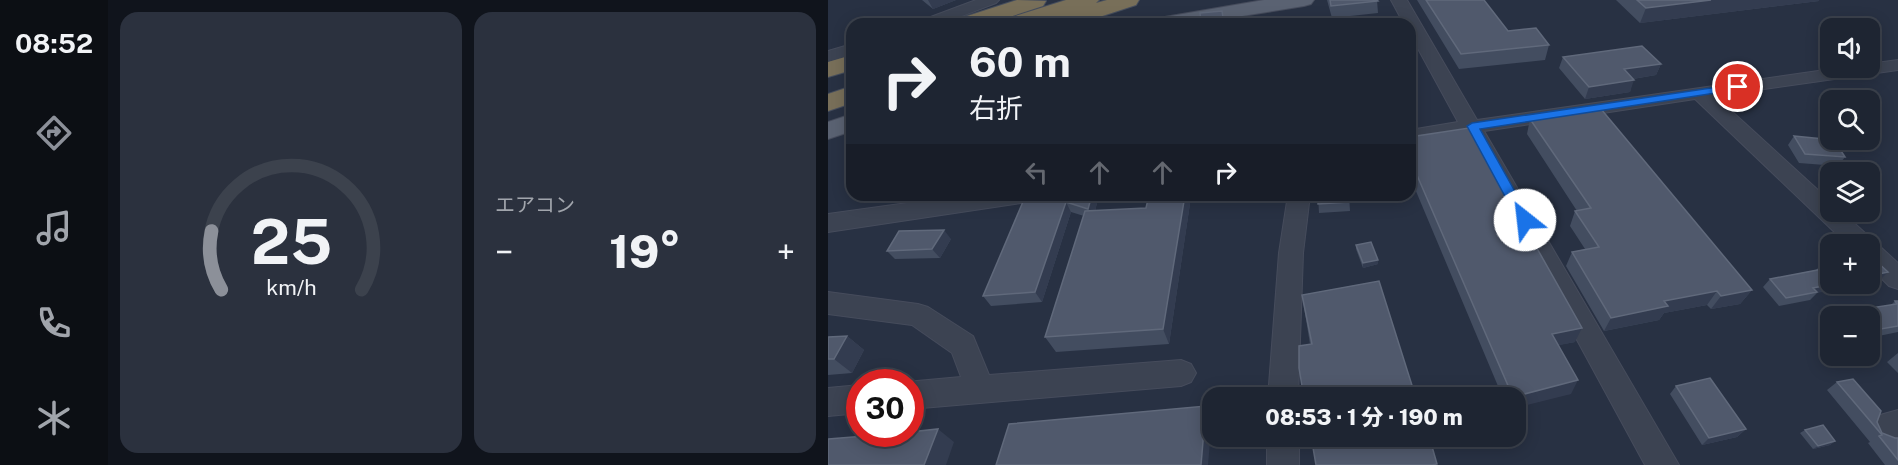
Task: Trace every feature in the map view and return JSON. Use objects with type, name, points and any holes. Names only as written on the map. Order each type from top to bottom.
[{"type":"highway","points":[[961,18],[1007,0]]},
{"type":"highway","points":[[984,18],[1040,0]]},
{"type":"highway","points":[[1032,18],[1088,0]]},
{"type":"highway","points":[[1074,18],[1128,0]]},
{"type":"highway","points":[[828,70],[846,64]]},
{"type":"highway","points":[[828,84],[846,78]]},
{"type":"highway","points":[[828,103],[846,96]]},
{"type":"main road","points":[[1205,18],[1304,0]]},
{"type":"main road","points":[[828,131],[846,124]]},
{"type":"street","points":[[942,18],[991,0]]},
{"type":"street","points":[[1400,0],[1410,18]]},
{"type":"street","points":[[1416,28],[1663,465]]},
{"type":"street","points":[[828,57],[846,51]]},
{"type":"street","points":[[1416,135],[1898,65]]},
{"type":"street","points":[[1700,93],[1851,234]]},
{"type":"street","points":[[828,223],[980,201]]},
{"type":"street","points":[[1284,387],[1291,253],[1298,201]]},
{"type":"street","points":[[1880,262],[1898,279]]},
{"type":"street","points":[[828,303],[918,315],[963,345],[980,389]]},
{"type":"street","points":[[924,394],[1181,373]]},
{"type":"street","points":[[828,402],[846,400]]},
{"type":"street","points":[[1282,465],[1283,447]]},
{"type":"building","points":[[1330,0],[1377,0],[1378,1],[1331,6]]},
{"type":"building","points":[[1426,0],[1484,0],[1508,31],[1536,28],[1549,45],[1461,54]]},
{"type":"building","points":[[1637,0],[1711,0],[1646,8]]},
{"type":"building","points":[[1222,11],[1223,18],[1200,18],[1200,13]]},
{"type":"building","points":[[1642,46],[1661,64],[1624,69],[1634,80],[1589,87],[1563,57]]},
{"type":"building","points":[[1601,109],[1752,290],[1721,296],[1717,291],[1664,301],[1668,306],[1611,318],[1572,252],[1599,247],[1575,211],[1591,208],[1530,119]]},
{"type":"building","points":[[1469,128],[1582,328],[1552,334],[1578,380],[1526,394],[1526,387],[1509,387],[1416,173],[1416,136]]},
{"type":"building","points":[[1794,136],[1820,139],[1820,150],[1840,150],[1845,157],[1805,154]]},
{"type":"building","points":[[1023,201],[1090,201],[1088,209],[1066,202],[1035,292],[983,296]]},
{"type":"building","points":[[1148,201],[1184,201],[1163,329],[1045,337],[1085,211],[1146,208]]},
{"type":"building","points":[[1318,201],[1349,201],[1349,202],[1318,204]]},
{"type":"building","points":[[944,230],[932,249],[887,251],[899,231]]},
{"type":"building","points":[[1371,242],[1378,260],[1363,263],[1356,245]]},
{"type":"building","points":[[1880,265],[1888,272],[1880,274]]},
{"type":"building","points":[[1820,270],[1820,287],[1813,288],[1817,292],[1786,298],[1770,279]]},
{"type":"building","points":[[1379,281],[1413,387],[1302,387],[1299,346],[1312,344],[1302,295]]},
{"type":"building","points":[[1895,301],[1898,301],[1898,326],[1880,329],[1880,307],[1897,304]]},
{"type":"building","points":[[847,336],[834,359],[828,359],[828,337]]},
{"type":"building","points":[[1710,378],[1746,429],[1709,438],[1676,386]]},
{"type":"building","points":[[1853,379],[1881,411],[1877,422],[1882,433],[1898,438],[1898,460],[1879,436],[1882,435],[1837,382]]},
{"type":"building","points":[[1202,406],[1201,465],[996,465],[1009,424]]},
{"type":"building","points":[[1823,425],[1835,441],[1818,446],[1805,430]]},
{"type":"building","points":[[938,429],[924,465],[828,465],[828,439],[846,438],[846,447],[924,447],[924,430]]},
{"type":"building","points":[[1313,447],[1432,447],[1437,464],[1432,465],[1316,465]]},
{"type":"route","points":[[1525,220],[1472,126],[1738,87]]}]
